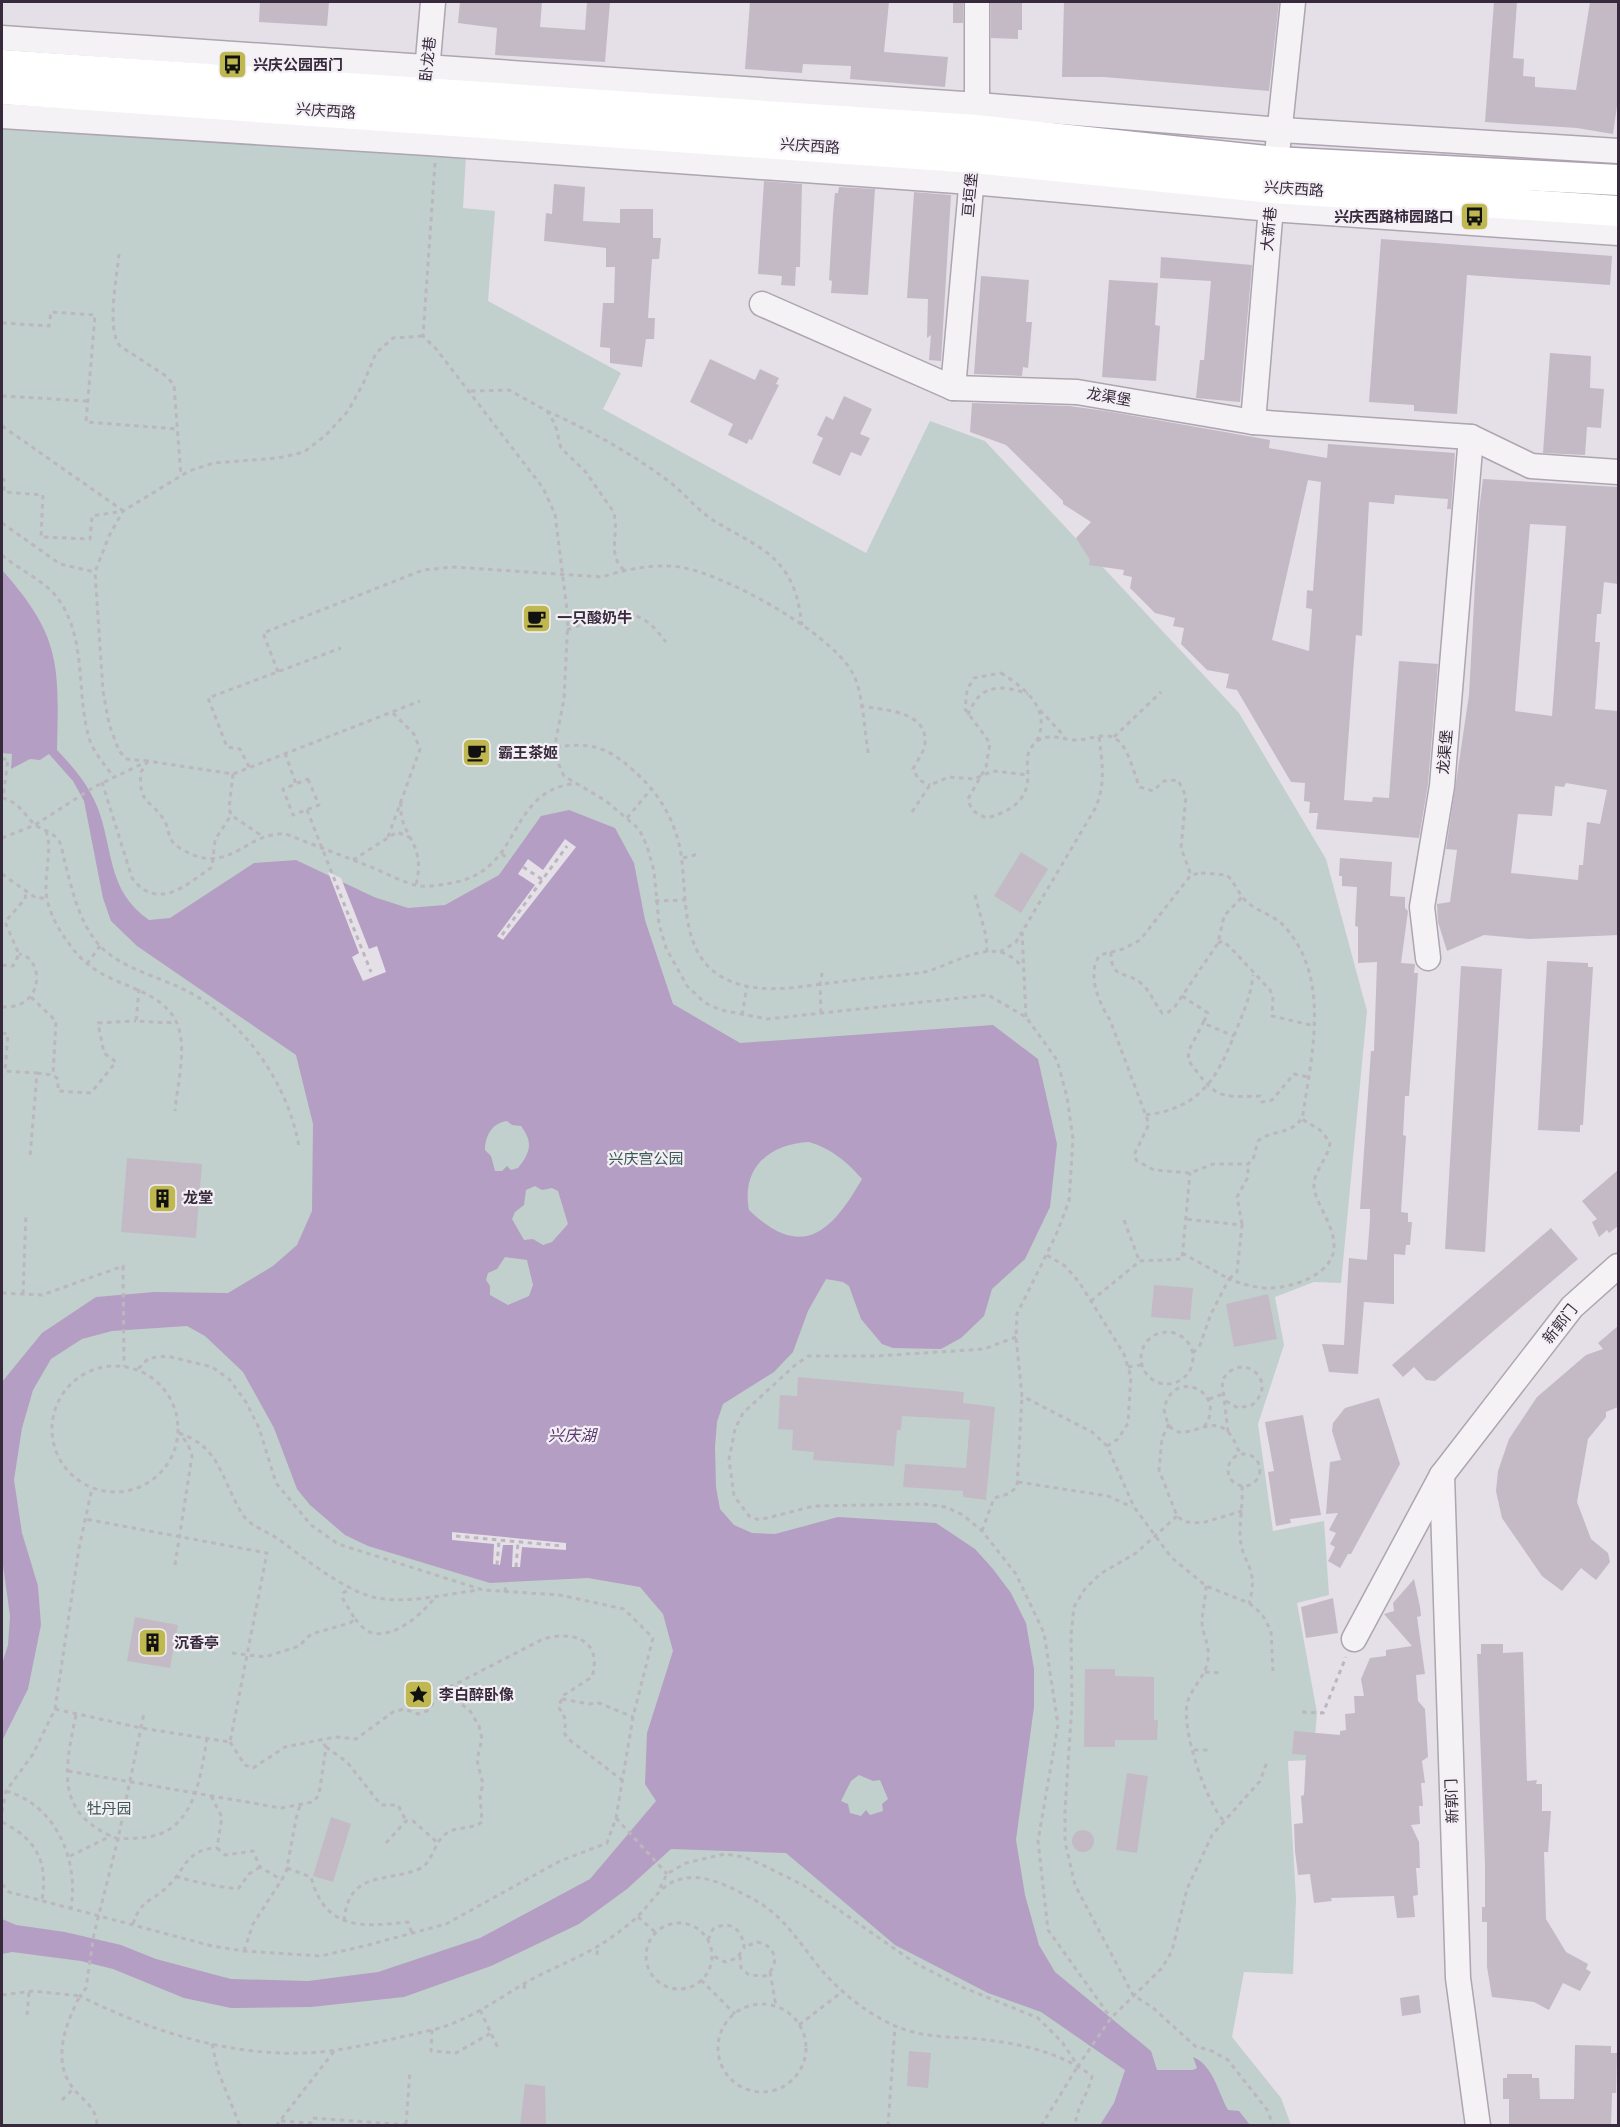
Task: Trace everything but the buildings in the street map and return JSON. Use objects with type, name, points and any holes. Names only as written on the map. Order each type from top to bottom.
[{"type":"main road","name":"兴庆西路","points":[[2,64],[426,105],[975,144],[1273,186],[1618,211]]},
{"type":"main road","name":"兴庆西路","points":[[2,89],[426,105]]},
{"type":"main road","name":"兴庆西路","points":[[1273,186],[1618,180]]},
{"type":"street","name":"卧龙巷","points":[[426,105],[434,2]]},
{"type":"street","name":"亘垣堡","points":[[953,388],[975,144],[977,2]]},
{"type":"street","name":"大新巷","points":[[1253,422],[1273,186],[1282,130],[1293,2]]},
{"type":"street","points":[[2,38],[426,105],[975,144],[1282,130],[1618,151]]},
{"type":"street","points":[[2,116],[426,105]]},
{"type":"street","points":[[1273,186],[1618,233]]},
{"type":"street","name":"龙渠堡","points":[[762,304],[953,388],[1077,392],[1253,422],[1471,437],[1531,465],[1618,472]]},
{"type":"street","name":"龙渠堡","points":[[1428,958],[1422,907],[1442,786],[1471,437]]},
{"type":"street","name":"新郭门","points":[[1354,1639],[1442,1475],[1572,1307],[1618,1266]]},
{"type":"street","name":"新郭门","points":[[1442,1475],[1458,1978],[1478,2126]]},
{"type":"path","points":[[423,336],[435,164],[426,105]]},
{"type":"path","points":[[119,254],[114,340],[166,376],[174,385],[181,476]]},
{"type":"path","points":[[2,322],[49,326],[51,312],[95,315],[86,422],[178,429]]},
{"type":"path","points":[[2,478],[4,492],[43,495],[41,537],[90,539],[92,516],[123,512],[181,476],[214,463],[278,458],[304,452],[326,435],[348,411],[376,353],[393,338],[423,336],[437,350],[543,488],[555,514],[567,630],[564,699],[556,758],[564,776],[606,801],[639,829],[647,846],[654,871],[655,901],[666,948],[687,986],[705,1003],[742,1015],[767,1019],[988,995],[1026,1017],[1057,1060],[1073,1139],[1069,1201],[1047,1255],[1017,1314],[1016,1337],[1022,1396],[1018,1482],[1014,1491],[997,1496],[991,1502],[982,1531]]},
{"type":"path","points":[[470,392],[509,390],[586,429],[642,462],[715,522],[741,534],[764,550],[785,571],[798,593],[802,625]]},
{"type":"path","points":[[2,396],[88,401]]},
{"type":"path","points":[[548,411],[555,424],[561,448],[585,471],[613,511],[615,517],[614,556],[625,571]]},
{"type":"path","points":[[2,426],[123,512]]},
{"type":"path","points":[[123,512],[109,536],[95,572],[103,691],[109,724],[119,751],[127,759],[163,761],[233,774],[420,701]]},
{"type":"path","points":[[2,523],[60,564],[95,572]]},
{"type":"path","points":[[2,555],[52,591],[67,615],[79,658],[83,713],[90,739],[98,757],[113,776]]},
{"type":"path","points":[[278,672],[263,633],[423,570],[454,567],[602,578],[625,571],[669,566],[687,568],[752,595],[802,625],[840,657],[853,672],[868,757]]},
{"type":"path","points":[[567,630],[610,616],[631,615],[646,620],[666,642]]},
{"type":"path","points":[[249,768],[240,749],[227,747],[208,698],[341,648]]},
{"type":"path","points":[[1038,708],[1040,734],[1029,751],[1027,789],[1023,800],[1010,809],[987,818],[976,814],[970,808],[968,799],[983,775],[990,758],[990,743],[965,709],[967,690],[974,678],[1001,673],[1032,695],[1038,708],[1065,737]]},
{"type":"path","points":[[968,715],[973,702],[982,693],[994,688],[1005,688],[1032,695]]},
{"type":"path","points":[[1114,737],[1161,692]]},
{"type":"path","points":[[860,706],[899,713],[915,719],[924,730],[925,745],[913,769],[920,780],[930,786]]},
{"type":"path","points":[[388,837],[420,749],[414,734],[391,711]]},
{"type":"path","points":[[999,953],[1016,942],[1096,807],[1103,789],[1104,771],[1099,736]]},
{"type":"path","points":[[1036,742],[1042,738],[1065,737],[1074,740],[1099,736],[1114,737],[1125,748],[1140,787],[1153,791],[1170,779],[1178,780],[1183,785],[1186,813],[1181,848],[1191,875]]},
{"type":"path","points":[[556,747],[579,744],[611,752],[652,788],[668,814],[682,858],[685,900],[694,946],[700,957],[722,977],[747,986],[791,988],[920,974],[935,970],[973,952],[999,953],[1014,957],[1021,966]]},
{"type":"path","points":[[285,753],[296,784]]},
{"type":"path","points":[[2,759],[8,759],[2,798],[23,810],[35,825],[45,829],[59,841],[79,913],[100,946],[114,958],[185,990],[210,1005],[232,1023],[279,1085],[296,1128],[299,1148]]},
{"type":"path","points":[[2,838],[35,825],[102,782],[148,761]]},
{"type":"path","points":[[148,761],[141,772],[143,796],[152,809],[162,817],[172,841],[190,854],[213,859],[237,853],[271,833],[286,834],[416,885],[463,882],[479,875],[502,854],[519,820],[539,799],[550,790],[574,783]]},
{"type":"path","points":[[912,812],[930,786],[949,777],[974,779],[993,771],[1028,775]]},
{"type":"path","points":[[233,774],[229,808],[231,815],[263,836]]},
{"type":"path","points":[[309,779],[319,805],[307,810],[293,815],[283,789],[309,779]]},
{"type":"path","points":[[102,782],[128,867],[140,888],[163,895],[175,892],[212,867],[219,831],[231,815]]},
{"type":"path","points":[[627,818],[652,788]]},
{"type":"path","points":[[402,794],[400,814],[415,842],[420,859],[416,885]]},
{"type":"path","points":[[307,810],[372,972]]},
{"type":"path","points":[[45,829],[49,839],[45,888],[47,898],[60,930],[76,956],[110,979],[139,989],[156,1000],[180,1031],[181,1045],[175,1111]]},
{"type":"path","points":[[353,860],[397,832],[411,838]]},
{"type":"path","points":[[502,935],[567,846]]},
{"type":"path","points":[[502,854],[508,859]]},
{"type":"path","points":[[682,858],[698,854]]},
{"type":"path","points":[[523,867],[543,880]]},
{"type":"path","points":[[2,874],[36,898],[47,898]]},
{"type":"path","points":[[1191,875],[1227,875],[1242,897],[1249,904],[1272,915],[1300,948],[1310,976],[1315,1026],[1301,1119],[1292,1128],[1261,1138],[1248,1164],[1248,1177],[1237,1197],[1242,1225],[1237,1272],[1229,1279],[1211,1314],[1200,1345],[1193,1353],[1190,1372],[1177,1382],[1160,1384],[1152,1380],[1141,1365],[1143,1347],[1148,1339],[1165,1331],[1181,1335],[1193,1353]]},
{"type":"path","points":[[1191,875],[1140,940],[1123,949],[1100,955],[1095,960],[1094,981],[1101,1006],[1110,1020],[1149,1124],[1134,1151],[1137,1161],[1154,1170],[1190,1173],[1213,1164],[1248,1164]]},
{"type":"path","points":[[2,1007],[17,1006],[32,997],[35,988],[35,969],[28,957],[19,954],[5,922],[25,898],[26,892]]},
{"type":"path","points":[[975,895],[986,936],[987,952]]},
{"type":"path","points":[[1111,952],[1111,964],[1114,970],[1143,985],[1162,1012],[1167,1013],[1174,1008],[1218,943],[1224,916],[1242,897]]},
{"type":"path","points":[[655,901],[685,900]]},
{"type":"path","points":[[1022,932],[1021,966],[1026,1017]]},
{"type":"path","points":[[1218,943],[1223,941],[1230,946],[1272,994],[1272,1016],[1315,1026]]},
{"type":"path","points":[[87,964],[100,946]]},
{"type":"path","points":[[2,965],[13,966],[19,954]]},
{"type":"path","points":[[821,1013],[820,984],[824,968]]},
{"type":"path","points":[[1146,1115],[1169,1112],[1192,1099],[1207,1086],[1225,1061],[1251,993],[1253,975]]},
{"type":"path","points":[[742,1015],[747,986]]},
{"type":"path","points":[[136,1021],[139,989]]},
{"type":"path","points":[[1182,996],[1208,1013],[1189,1050],[1188,1060],[1214,1092],[1229,1098],[1260,1096],[1262,1102],[1272,1100],[1294,1074],[1308,1077]]},
{"type":"path","points":[[32,997],[56,1021],[53,1075]]},
{"type":"path","points":[[2,1033],[8,1034],[5,1071],[53,1075],[58,1079],[58,1091],[91,1093],[116,1062],[104,1053],[98,1023],[136,1021],[175,1023]]},
{"type":"path","points":[[1204,1021],[1234,1036]]},
{"type":"path","points":[[30,1157],[37,1073]]},
{"type":"path","points":[[1182,1253],[1229,1279],[1266,1288],[1284,1288],[1305,1281],[1329,1263],[1335,1247],[1333,1233],[1331,1223],[1314,1192],[1314,1183],[1330,1142],[1320,1130],[1301,1119]]},
{"type":"path","points":[[1091,1301],[1140,1261],[1182,1259],[1190,1173]]},
{"type":"path","points":[[22,1294],[26,1213]]},
{"type":"path","points":[[1124,1220],[1140,1261]]},
{"type":"path","points":[[1185,1220],[1242,1225]]},
{"type":"path","points":[[1047,1255],[1065,1266],[1091,1301],[1124,1354],[1131,1385],[1128,1423],[1118,1439],[1107,1446]]},
{"type":"path","points":[[2,1293],[42,1295],[123,1266],[124,1366]]},
{"type":"path","points":[[1016,1337],[984,1348],[877,1356],[808,1356],[779,1378],[743,1413],[735,1429],[729,1459],[734,1496],[749,1516],[759,1520],[814,1506],[923,1504],[946,1507],[963,1515],[982,1531],[1016,1574],[1044,1633],[1058,1725],[1038,1841],[1048,1930],[1111,2018]]},
{"type":"path","points":[[138,1369],[148,1358],[167,1356],[212,1367],[229,1378],[246,1402],[259,1428],[276,1483],[311,1525],[338,1544],[483,1590]]},
{"type":"path","points":[[1128,1367],[1141,1365]]},
{"type":"path","points":[[124,1366],[138,1369],[156,1379],[169,1394],[177,1413],[179,1432],[174,1454],[162,1473],[144,1486],[123,1493],[101,1491],[80,1483],[64,1468],[54,1448],[52,1426],[56,1406],[66,1389],[81,1375],[99,1367],[124,1366]]},
{"type":"path","points":[[1226,1401],[1238,1408],[1252,1405],[1261,1394],[1262,1380],[1248,1367],[1229,1370],[1222,1381],[1229,1433],[1240,1454]]},
{"type":"path","points":[[1177,1382],[1180,1387]]},
{"type":"path","points":[[1180,1387],[1198,1389],[1209,1399],[1210,1414],[1204,1426],[1198,1431],[1182,1433],[1169,1424],[1164,1409],[1166,1401],[1180,1387]]},
{"type":"path","points":[[1209,1399],[1223,1394]]},
{"type":"path","points":[[1022,1396],[1092,1432],[1107,1446],[1134,1507],[1153,1537],[1171,1557],[1206,1586],[1249,1603],[1262,1614],[1271,1631],[1273,1671]]},
{"type":"path","points":[[1169,1424],[1162,1438],[1159,1470],[1177,1516],[1185,1522],[1202,1523],[1242,1511]]},
{"type":"path","points":[[1204,1426],[1220,1426],[1229,1433]]},
{"type":"path","points":[[175,1565],[192,1456],[188,1444],[179,1432]]},
{"type":"path","points":[[2,1884],[9,1892],[212,1946],[243,1951],[321,1956],[446,1924],[560,1861],[607,1843],[616,1818],[633,1717],[653,1638],[624,1610],[560,1595],[483,1590],[406,1599],[362,1594],[278,1539],[252,1526],[242,1514],[209,1450],[197,1439],[179,1432]]},
{"type":"path","points":[[1240,1454],[1251,1455],[1260,1466],[1256,1481],[1242,1486],[1232,1481],[1228,1471],[1230,1460],[1240,1454]]},
{"type":"path","points":[[1018,1482],[1108,1496],[1134,1507]]},
{"type":"path","points":[[1242,1486],[1242,1550],[1254,1574],[1254,1586],[1249,1603]]},
{"type":"path","points":[[2,1812],[6,1791],[33,1754],[55,1710],[85,1519],[92,1488]]},
{"type":"path","points":[[1177,1516],[1136,1553],[1100,1574],[1084,1590],[1074,1607],[1071,1635],[1072,1704],[1065,1842],[1075,1885],[1133,1995],[1152,2007],[1195,2046],[1212,2051],[1228,2060],[1268,2111],[1273,2126]]},
{"type":"path","points":[[85,1519],[267,1553],[230,1742],[245,1765],[253,1768],[285,1747],[335,1737],[356,1738],[393,1712],[404,1709],[418,1714],[427,1711],[444,1690],[543,1639],[558,1635],[573,1636],[585,1641],[593,1651],[596,1664],[592,1677],[562,1699],[558,1707],[564,1713],[566,1724],[564,1732],[567,1738],[622,1780]]},
{"type":"path","points":[[456,1536],[563,1546]]},
{"type":"path","points":[[496,1565],[499,1540]]},
{"type":"path","points":[[516,1567],[518,1542]]},
{"type":"path","points":[[505,1592],[506,1583]]},
{"type":"path","points":[[1206,1586],[1202,1624],[1209,1655],[1205,1672],[1187,1702],[1187,1733],[1208,1797],[1223,1820]]},
{"type":"path","points":[[352,1588],[344,1593],[343,1599],[355,1619],[365,1630],[373,1633],[384,1633],[417,1619],[437,1595]]},
{"type":"path","points":[[232,1653],[265,1657],[299,1646],[311,1634],[328,1627],[350,1623],[355,1619]]},
{"type":"path","points":[[1302,1712],[1323,1713],[1354,1639]]},
{"type":"path","points":[[1205,1672],[1221,1673]]},
{"type":"path","points":[[344,1921],[349,1899],[355,1889],[376,1878],[420,1868],[427,1864],[438,1843],[447,1832],[476,1827],[482,1822],[480,1795],[483,1784],[477,1760],[482,1739],[479,1726],[470,1711],[444,1690]]},
{"type":"path","points":[[562,1699],[589,1704],[599,1703],[633,1717]]},
{"type":"path","points":[[55,1710],[141,1728],[230,1742]]},
{"type":"path","points":[[97,2126],[97,2117],[68,2080],[62,2046],[66,2023],[86,1988],[94,1934],[118,1839],[144,1713]]},
{"type":"path","points":[[76,1715],[69,1747],[68,1771],[71,1802],[86,1823],[118,1839],[151,1836],[169,1830],[182,1817],[195,1793],[207,1738]]},
{"type":"path","points":[[320,1739],[326,1747],[348,1762],[381,1805],[389,1807],[398,1805],[406,1821]]},
{"type":"path","points":[[68,1771],[281,1808],[314,1802],[319,1795],[326,1747]]},
{"type":"path","points":[[1194,1750],[1210,1750]]},
{"type":"path","points":[[1041,2126],[1111,2018],[1162,1968],[1172,1951],[1187,1889],[1212,1835],[1260,1781],[1267,1762]]},
{"type":"path","points":[[6,1791],[18,1794],[44,1814],[56,1828],[70,1856],[74,1891],[71,1908]]},
{"type":"path","points":[[211,1796],[222,1817],[217,1848]]},
{"type":"path","points":[[243,1951],[253,1924],[282,1880],[287,1868],[299,1808],[304,1803]]},
{"type":"path","points":[[616,1818],[667,1874]]},
{"type":"path","points":[[386,1843],[406,1821],[413,1821],[438,1843]]},
{"type":"path","points":[[2,1822],[26,1837],[36,1850],[43,1865],[42,1900]]},
{"type":"path","points":[[70,1856],[111,1836]]},
{"type":"path","points":[[133,1924],[141,1904],[168,1886],[190,1856],[208,1848],[217,1848],[225,1855],[253,1851],[260,1867],[282,1880]]},
{"type":"path","points":[[2,1995],[29,1991],[80,1996],[125,2018],[212,2044],[262,2052],[336,2050],[432,2030],[480,2010],[525,1983],[598,1945],[638,1917],[659,1890],[667,1874],[686,1863],[725,1854],[744,1857],[803,1885],[915,1963],[962,1987],[1038,2018],[1062,2042],[1078,2066]]},
{"type":"path","points":[[176,1876],[186,1881],[208,1882],[234,1890],[239,1888],[249,1874],[260,1867]]},
{"type":"path","points":[[287,1868],[311,1877],[324,1907],[344,1921],[370,1926],[408,1922],[412,1933]]},
{"type":"path","points":[[659,1890],[682,1878],[696,1879],[719,1883],[760,1903],[782,1919],[819,1967],[843,1991],[877,2017],[895,2026],[917,2034],[1009,2042],[1058,2056],[1078,2066],[1092,2076],[1089,2090],[1077,2107],[1076,2126]]},
{"type":"path","points":[[638,1917],[656,1933]]},
{"type":"path","points":[[709,1944],[702,1933],[684,1924],[664,1927],[656,1933],[646,1951],[646,1962],[658,1982],[679,1990],[690,1987],[707,1973],[711,1951]]},
{"type":"path","points":[[741,1954],[731,1961],[724,1962],[713,1957],[708,1939],[713,1929],[730,1925],[739,1931],[744,1948]]},
{"type":"path","points":[[770,1972],[760,1977],[749,1975],[741,1968],[741,1954],[744,1948],[757,1942],[768,1946],[775,1956],[770,1972],[776,2006]]},
{"type":"path","points":[[597,1955],[598,1945]]},
{"type":"path","points":[[701,1980],[735,2014]]},
{"type":"path","points":[[524,1989],[525,1983]]},
{"type":"path","points":[[27,2015],[29,1991]]},
{"type":"path","points":[[799,2025],[843,1991]]},
{"type":"path","points":[[760,2004],[776,2006],[789,2013],[799,2025],[805,2039],[806,2054],[802,2067],[794,2079],[783,2087],[756,2092],[743,2088],[723,2069],[719,2056],[719,2042],[723,2028],[735,2014],[746,2007],[760,2004]]},
{"type":"path","points":[[480,2010],[498,2048]]},
{"type":"path","points":[[888,2126],[895,2026]]},
{"type":"path","points":[[432,2030],[431,2051],[456,2053],[491,2033]]},
{"type":"path","points":[[212,2044],[218,2071],[240,2126]]},
{"type":"path","points":[[276,2126],[292,2102],[336,2050]]},
{"type":"path","points":[[406,2125],[410,2071]]},
{"type":"path","points":[[62,2100],[73,2089]]},
{"type":"path","points":[[281,2121],[311,2123],[312,2118],[422,2126]]},
{"type":"path","points":[[347,2121],[347,2126]]},
{"type":"green space","name":"兴庆宫公园","points":[[2,127],[466,156],[463,208],[495,211],[488,301],[621,373],[603,409],[866,553],[930,421],[985,441],[1239,713],[1326,859],[1367,1011],[1341,1283],[1314,1282],[1275,1297],[1284,1345],[1258,1424],[1273,1531],[1324,1521],[1329,1595],[1297,1603],[1317,1713],[1313,1760],[1288,1761],[1296,1899],[1293,1974],[1244,1972],[1232,2037],[1281,2098],[1291,2125],[2,2125]]},
{"type":"water","name":"兴庆湖","points":[[2,570],[36,614],[52,653],[58,695],[57,750],[80,776],[97,806],[113,868],[125,896],[149,920],[170,918],[254,863],[296,860],[374,897],[408,908],[445,905],[499,875],[541,816],[569,810],[615,828],[634,863],[645,920],[673,1004],[740,1043],[993,1025],[1038,1059],[1057,1144],[1050,1207],[1025,1259],[992,1289],[984,1316],[961,1338],[941,1349],[893,1348],[882,1344],[861,1319],[849,1286],[843,1282],[826,1279],[808,1311],[793,1352],[774,1372],[723,1404],[717,1422],[715,1447],[716,1487],[720,1509],[734,1525],[752,1533],[775,1534],[838,1517],[936,1523],[975,1549],[993,1569],[1011,1593],[1026,1623],[1034,1669],[1034,1707],[1016,1840],[1025,1895],[1039,1945],[1055,1972],[1151,2051],[1157,2070],[1193,2070],[1197,2068],[1193,2057],[1200,2061],[1206,2066],[1214,2080],[1228,2110],[1239,2111],[1250,2125],[1100,2125],[1114,2103],[1125,2070],[1041,2012],[988,1993],[895,1945],[786,1853],[671,1849],[627,1889],[579,1924],[491,1966],[404,1997],[311,2007],[231,2008],[184,1998],[113,1969],[81,1961],[12,1952],[2,1954],[2,1919],[16,1925],[65,1932],[121,1945],[156,1959],[231,1979],[308,1981],[378,1972],[480,1938],[590,1879],[656,1801],[645,1784],[647,1733],[673,1651],[663,1614],[640,1587],[588,1578],[490,1583],[368,1546],[345,1535],[310,1505],[297,1489],[274,1428],[243,1372],[205,1336],[187,1326],[112,1331],[82,1339],[51,1359],[33,1390],[22,1428],[14,1480],[22,1533],[38,1586],[41,1625],[28,1689],[2,1741],[2,1664],[8,1645],[10,1616],[2,1558],[2,1382],[42,1333],[96,1297],[154,1292],[228,1293],[273,1266],[297,1245],[312,1211],[313,1124],[296,1055],[137,946],[111,921],[103,898],[84,801],[73,781],[49,754],[40,760],[30,759],[11,769],[12,754],[2,753]],"holes":[[[507,1121],[512,1125],[521,1126],[529,1147],[526,1157],[518,1168],[511,1170],[507,1166],[502,1171],[495,1171],[485,1145],[490,1131]],[[809,1142],[825,1148],[844,1161],[862,1179],[839,1214],[827,1226],[814,1234],[800,1237],[785,1234],[768,1226],[749,1210],[748,1195],[749,1182],[761,1161],[770,1153],[795,1144]],[[535,1186],[542,1190],[552,1188],[558,1191],[568,1224],[552,1242],[543,1245],[533,1239],[524,1240],[512,1219],[515,1212],[524,1205],[526,1190]],[[505,1257],[527,1260],[533,1285],[529,1296],[508,1305],[490,1295],[490,1286],[486,1280],[488,1273],[497,1269]],[[859,1775],[873,1781],[880,1780],[888,1799],[882,1804],[883,1811],[870,1815],[866,1810],[861,1816],[850,1813],[848,1804],[841,1801],[851,1781]]]},
{"type":"pier","points":[[565,839],[576,847],[503,940],[497,936],[535,885],[518,874],[528,859],[543,870]]},
{"type":"pier","points":[[328,872],[341,878],[369,949],[377,946],[386,972],[363,981],[352,957],[359,953]]},
{"type":"pier","points":[[452,1532],[566,1543],[566,1550],[522,1547],[520,1567],[512,1567],[513,1545],[503,1545],[500,1565],[493,1564],[494,1544],[452,1540]]},
{"type":"place","name":"兴庆公园西门","points":[[232,65]]},
{"type":"place","name":"兴庆西路柿园路口","points":[[1475,217]]},
{"type":"place","name":"一只酸奶牛","points":[[536,618]]},
{"type":"place","name":"霸王茶姬","points":[[477,753]]},
{"type":"place","name":"龙堂","points":[[162,1198]]},
{"type":"place","name":"沉香亭","points":[[153,1643]]},
{"type":"place","name":"李白醉卧像","points":[[418,1695]]},
{"type":"park label","name":"牡丹园","points":[[109,1809]]}]
